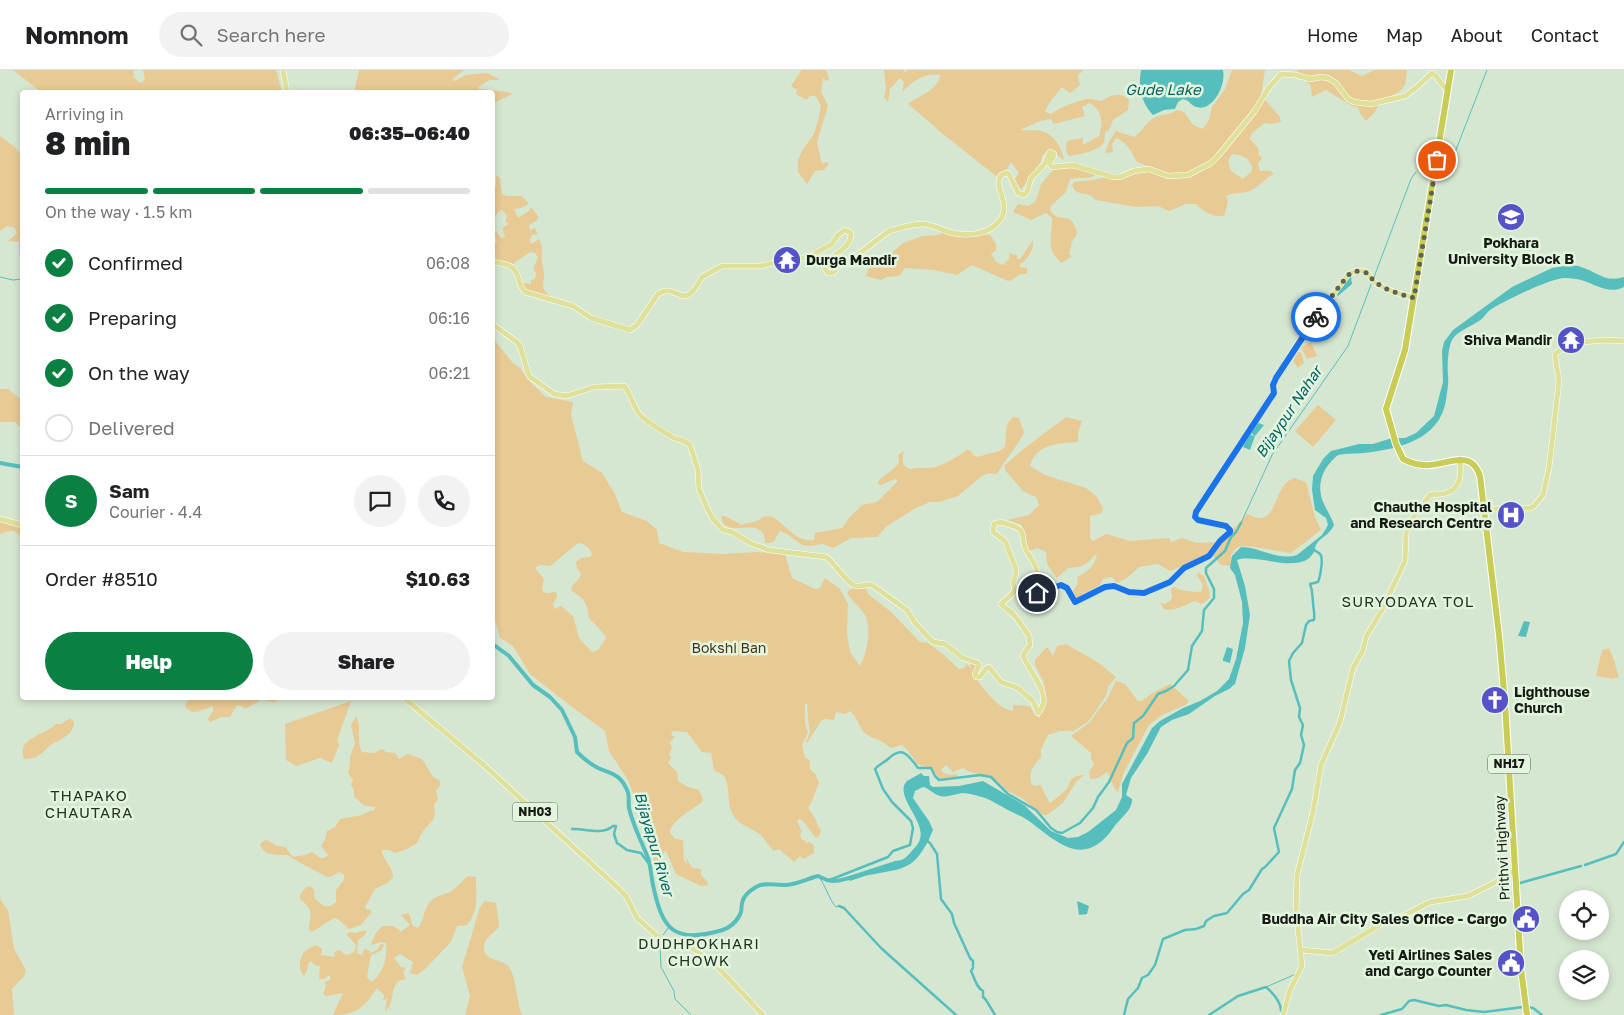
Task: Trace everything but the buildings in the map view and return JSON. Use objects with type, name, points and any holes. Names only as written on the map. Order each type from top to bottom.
[{"type":"highway","points":[[1451,70],[1405,350],[1386,406],[1387,416],[1400,454],[1406,460],[1426,466],[1460,460]]},
{"type":"highway","name":"Prithvi Highway","points":[[1460,460],[1471,462],[1479,472],[1485,513],[1505,703],[1521,969],[1527,1015]]},
{"type":"main road","points":[[283,70],[287,90]]},
{"type":"main road","points":[[495,262],[511,267],[518,275],[522,288],[528,293],[573,306],[591,318],[632,330],[658,294],[664,291],[670,291],[683,296],[688,295],[694,290],[702,277],[722,266],[761,266],[795,258],[807,258],[832,244],[838,235],[845,230],[851,232],[849,241],[843,250],[828,259],[824,267],[828,274],[833,273],[842,262],[860,253],[894,229],[923,224],[951,233],[972,234],[987,232],[1000,221],[1005,211],[999,185],[1001,175],[1009,174],[1018,193],[1024,195],[1028,192],[1031,178],[1046,162],[1050,152],[1054,156],[1050,166],[1073,165],[1112,177],[1120,177],[1134,171],[1149,169],[1168,176],[1188,175],[1210,163],[1218,156],[1254,112],[1277,77],[1281,74],[1296,75],[1310,79],[1321,77],[1332,80],[1348,99],[1357,103],[1370,104],[1405,96],[1431,73],[1435,74],[1442,86],[1448,89]]},
{"type":"main road","points":[[495,326],[520,346],[529,376],[554,394],[567,396],[594,387],[624,386],[631,395],[642,417],[674,438],[687,442],[690,445],[698,470],[699,489],[713,519],[723,530],[732,532],[750,543],[769,550],[831,560],[851,583],[859,586],[872,584],[906,609],[915,623],[933,642],[945,644],[963,658],[978,663],[979,667],[975,675],[977,678],[989,667],[1001,682],[1018,688],[1033,701],[1038,713],[1043,703],[1042,690],[1023,654],[1030,645],[1029,636],[1013,614],[1001,605],[1013,593],[1013,582],[1016,572],[1007,544],[1002,537],[993,532],[994,524],[1002,522],[1017,526],[1020,530],[1026,551],[1036,566],[1037,577],[1033,588],[1037,593],[1061,585],[1067,588],[1075,602],[1105,587],[1114,586],[1129,592],[1144,593],[1170,582],[1184,568],[1209,556],[1230,531],[1226,526],[1198,520],[1195,517],[1196,512],[1274,393],[1273,385],[1276,378],[1308,328],[1348,275],[1355,271],[1368,273],[1380,285],[1414,298]]},
{"type":"main road","points":[[1485,513],[1494,509],[1530,508],[1543,495],[1556,421],[1559,381],[1556,353],[1574,345],[1590,341],[1624,341]]},
{"type":"main road","points":[[1283,1015],[1290,990],[1300,971],[1301,950],[1296,910],[1296,892],[1299,864],[1311,822],[1321,765],[1340,722],[1351,672],[1363,650],[1366,637],[1382,610],[1405,561],[1406,534],[1413,516],[1430,495],[1446,493],[1457,485],[1462,473],[1460,460]]},
{"type":"main road","points":[[0,519],[20,525]]},
{"type":"main road","name":"NH03","points":[[406,700],[485,766],[618,888],[626,896],[637,918],[656,936],[666,941],[685,944],[712,961],[764,1015]]},
{"type":"main road","points":[[1301,950],[1333,952],[1381,924],[1408,914],[1430,902],[1470,895],[1515,871]]},
{"type":"green space","points":[[13,70],[134,70],[133,77],[140,83],[145,80],[143,70],[276,70],[281,90],[38,90]]},
{"type":"green space","points":[[359,70],[464,70],[453,79],[454,81],[466,75],[487,73],[499,79],[490,80],[478,87],[479,89],[489,90],[354,90]]},
{"type":"green space","points":[[800,70],[825,70],[829,80],[826,81],[823,78],[821,91],[828,106],[817,142],[822,164],[826,162],[829,164],[824,170],[815,171],[807,184],[798,172],[798,160],[814,134],[821,106],[816,96],[810,96],[806,100],[796,94],[797,90],[791,86]]},
{"type":"green space","points":[[884,70],[904,70],[903,73],[909,70],[1084,70],[1078,75],[1080,85],[1070,93],[1062,87],[1049,103],[1045,112],[1051,114],[1072,103],[1086,99],[1102,101],[1119,95],[1129,100],[1128,110],[1113,120],[1110,128],[1105,133],[1102,145],[1089,152],[1069,156],[1066,151],[1067,141],[1083,138],[1083,145],[1099,136],[1101,117],[1097,109],[1089,103],[1082,107],[1085,116],[1054,124],[1051,119],[1040,121],[1020,130],[1042,131],[1052,136],[1061,149],[1064,160],[1051,151],[1047,151],[1021,190],[1014,180],[1019,173],[1011,162],[1006,171],[996,176],[908,104],[932,89],[939,80],[940,75],[929,75],[919,78],[902,92],[904,82],[900,78],[890,89],[888,102],[884,97],[886,88]]},
{"type":"green space","points":[[1232,70],[1265,70],[1261,95],[1280,117],[1281,122],[1265,123],[1253,132],[1249,138],[1258,148],[1259,155],[1262,158],[1258,164],[1260,171],[1271,171],[1274,174],[1250,191],[1226,196],[1228,202],[1224,216],[1208,213],[1196,204],[1186,204],[1169,211],[1158,206],[1136,207],[1096,200],[1090,195],[1076,192],[1072,186],[1074,182],[1150,168],[1136,161],[1128,147],[1116,138],[1112,144],[1113,152],[1105,153],[1116,131],[1134,137],[1154,118],[1177,110],[1184,112],[1193,125],[1203,129],[1209,120],[1212,107],[1225,89]],"holes":[[[1232,154],[1243,156],[1249,160],[1252,171],[1243,179],[1231,171],[1228,161]]]},
{"type":"green space","points":[[1296,70],[1349,70],[1362,76],[1375,70],[1407,70],[1405,85],[1400,91],[1379,103],[1375,112],[1366,121],[1358,107],[1352,106],[1326,90],[1312,97],[1311,86]]},
{"type":"green space","points":[[495,91],[513,94],[495,102]]},
{"type":"green space","points":[[0,136],[15,147],[20,153],[20,255],[19,242],[8,241],[17,233],[15,228],[7,226],[0,231]]},
{"type":"green space","points":[[1068,167],[1094,174],[1094,176],[1070,179],[1066,192],[1051,206],[1050,210],[1054,215],[1072,221],[1077,234],[1072,242],[1069,254],[1072,256],[1062,263],[1051,248],[1052,218],[1046,213],[1031,220],[1013,212],[1018,204],[1028,206],[1036,201],[1041,184],[1054,169]]},
{"type":"green space","points":[[496,175],[500,178],[502,194],[522,196],[529,204],[514,209],[518,218],[529,211],[531,207],[539,217],[529,225],[530,230],[535,228],[538,234],[532,235],[530,240],[531,244],[539,239],[541,242],[544,274],[543,287],[550,296],[548,297],[527,290],[523,283],[531,284],[531,280],[535,279],[536,273],[533,269],[538,257],[535,253],[530,252],[513,264],[495,260],[495,242],[497,242],[495,231],[501,238],[505,237],[502,228],[509,224],[505,222],[507,216],[502,210],[498,212],[495,217]]},
{"type":"green space","points":[[942,232],[990,235],[996,244],[996,250],[991,254],[996,262],[1003,265],[1009,259],[1010,252],[1017,255],[1017,259],[1020,259],[1033,240],[1030,254],[1020,264],[1020,267],[1027,268],[1027,274],[1020,274],[1008,281],[972,265],[957,275],[934,270],[905,268],[899,276],[887,277],[881,280],[866,276],[868,269],[884,260],[903,243],[923,236],[939,235]]},
{"type":"green space","name":"Bokshi Ban","points":[[495,341],[530,382],[546,397],[573,402],[571,415],[583,461],[602,473],[615,494],[622,512],[647,521],[657,530],[659,543],[683,552],[785,554],[792,578],[815,589],[820,588],[825,578],[840,589],[848,604],[847,634],[850,652],[860,666],[868,641],[867,621],[863,612],[847,593],[851,589],[858,587],[866,588],[868,594],[890,611],[920,642],[928,643],[959,669],[964,668],[967,664],[973,671],[973,676],[995,702],[1006,709],[1013,711],[1013,705],[1030,706],[1034,714],[1039,718],[1046,702],[1044,683],[1035,665],[1035,660],[1047,647],[1053,656],[1057,646],[1066,644],[1099,663],[1116,677],[1108,687],[1106,696],[1088,722],[1073,731],[1060,731],[1048,735],[1041,749],[1041,757],[1032,769],[1030,776],[1034,786],[1041,785],[1050,803],[1066,790],[1074,778],[1084,775],[1076,782],[1063,803],[1047,815],[1043,815],[1023,799],[987,776],[970,772],[963,768],[953,772],[946,765],[941,770],[942,772],[957,774],[957,777],[939,778],[931,768],[917,764],[907,749],[901,745],[891,748],[867,735],[850,711],[845,714],[836,712],[834,720],[824,719],[821,721],[807,743],[810,732],[807,703],[805,704],[805,723],[808,733],[802,745],[805,757],[810,761],[810,769],[819,782],[808,808],[821,829],[818,837],[815,837],[803,821],[799,819],[797,821],[802,832],[800,834],[802,840],[813,844],[814,853],[803,859],[800,856],[794,862],[779,849],[774,851],[760,835],[737,820],[731,811],[726,779],[714,770],[711,753],[702,752],[687,732],[673,731],[671,735],[675,737],[670,742],[672,748],[669,754],[671,758],[668,763],[677,772],[678,781],[688,787],[699,790],[703,800],[677,820],[670,833],[675,839],[683,840],[684,861],[687,864],[686,857],[692,868],[701,869],[701,875],[708,885],[701,886],[676,874],[666,851],[660,863],[653,863],[657,841],[654,829],[649,818],[637,804],[628,780],[609,751],[605,731],[530,674],[513,646],[500,638],[496,623]],"holes":[[[578,543],[586,546],[592,554],[590,557],[581,558],[576,562],[581,574],[571,590],[583,599],[589,618],[606,638],[599,649],[594,652],[579,638],[573,616],[561,606],[554,609],[553,604],[557,593],[543,592],[544,579],[535,568],[540,565],[550,566]]]},
{"type":"green space","points":[[1311,342],[1317,356],[1307,359],[1301,347]]},
{"type":"green space","points":[[1298,352],[1301,352],[1304,363],[1298,368],[1293,361]]},
{"type":"green space","points":[[0,389],[8,389],[20,398],[20,427],[15,422],[0,422]]},
{"type":"green space","points":[[1318,405],[1336,420],[1313,447],[1295,431]]},
{"type":"green space","points":[[1013,417],[1019,418],[1024,433],[997,474],[989,473],[982,476],[958,496],[939,502],[930,502],[916,508],[887,526],[877,537],[851,538],[833,548],[823,544],[802,545],[780,531],[772,543],[765,543],[764,535],[757,529],[727,527],[723,523],[721,516],[725,516],[742,525],[767,516],[778,520],[800,538],[814,540],[815,533],[842,528],[862,505],[877,502],[898,481],[895,479],[881,485],[878,484],[879,480],[899,463],[898,455],[904,451],[903,462],[910,469],[938,466],[957,457],[966,450],[970,450],[977,457],[999,451],[1005,447],[1008,424]]},
{"type":"green space","points":[[1066,417],[1082,421],[1078,433],[1078,442],[1056,444],[1043,449],[1037,453],[1030,466],[1045,475],[1086,488],[1097,497],[1103,509],[1102,513],[1090,516],[1090,538],[1093,541],[1106,534],[1130,541],[1169,538],[1171,542],[1182,538],[1197,543],[1216,542],[1207,556],[1170,571],[1158,564],[1139,567],[1127,578],[1117,583],[1112,577],[1103,579],[1100,585],[1076,598],[1073,591],[1078,583],[1077,577],[1091,568],[1097,553],[1086,564],[1068,568],[1057,578],[1047,564],[1046,552],[1037,548],[1029,551],[1021,525],[1008,520],[1029,515],[1039,505],[1036,497],[1023,491],[1005,470],[1005,465]]},
{"type":"green space","points":[[1294,478],[1306,482],[1315,517],[1321,530],[1291,553],[1243,546],[1236,549],[1231,555],[1232,566],[1221,565],[1212,555],[1218,546],[1247,514],[1259,518],[1269,514],[1283,486]]},
{"type":"green space","points":[[0,522],[20,527],[20,538],[15,531],[0,534]]},
{"type":"green space","points":[[1198,572],[1204,576],[1210,598],[1202,604],[1195,601],[1176,609],[1164,609],[1160,603],[1165,604],[1170,601],[1172,597],[1171,589],[1173,587],[1201,592],[1203,585],[1197,575]]},
{"type":"green space","points":[[1609,648],[1619,678],[1596,676],[1602,650]]},
{"type":"green space","points":[[975,663],[977,667],[973,671],[970,665]]},
{"type":"green space","points":[[1116,681],[1125,684],[1138,701],[1142,701],[1170,684],[1188,700],[1187,704],[1162,715],[1149,725],[1124,772],[1118,792],[1107,772],[1098,778],[1090,779],[1089,772],[1094,764],[1091,759],[1091,753],[1071,736],[1089,723],[1107,699]]},
{"type":"green space","points":[[189,700],[261,700],[245,709],[237,705],[230,717],[221,717],[210,722],[208,719],[213,711],[213,706],[194,712],[190,711],[185,705]]},
{"type":"green space","points":[[261,700],[278,700],[274,702]]},
{"type":"green space","points":[[351,701],[337,741],[339,745],[332,763],[320,758],[296,766],[286,760],[285,724]]},
{"type":"green space","points":[[356,716],[362,752],[374,753],[382,749],[386,752],[395,753],[399,759],[408,754],[422,759],[433,777],[440,781],[440,786],[436,790],[438,799],[434,805],[435,813],[433,820],[423,831],[417,843],[395,853],[389,850],[382,850],[382,854],[393,873],[393,877],[389,882],[375,889],[365,907],[371,910],[371,913],[361,925],[349,929],[334,918],[312,932],[309,929],[310,910],[300,899],[301,893],[310,886],[314,890],[315,899],[324,906],[331,906],[336,902],[336,890],[344,880],[344,875],[339,872],[328,877],[288,855],[268,853],[260,845],[267,840],[277,846],[285,847],[293,857],[312,852],[320,858],[325,858],[328,855],[321,846],[327,831],[335,827],[340,819],[362,815],[375,810],[375,807],[365,806],[354,797],[354,790],[351,785],[353,780],[348,773],[350,757],[355,743],[351,725]]},
{"type":"green space","points":[[70,718],[74,722],[74,726],[67,735],[38,756],[24,759],[24,746],[28,741]]},
{"type":"green space","points":[[468,876],[476,877],[476,902],[471,920],[467,925],[457,926],[451,942],[417,975],[410,973],[413,962],[400,954],[394,958],[401,967],[406,968],[403,973],[406,979],[398,981],[395,985],[390,1004],[385,1012],[387,998],[383,1001],[384,995],[377,988],[359,1009],[341,1015],[333,1015],[343,993],[326,996],[323,994],[326,986],[324,982],[330,980],[330,975],[324,979],[319,979],[320,966],[315,965],[311,961],[304,976],[302,974],[300,965],[304,952],[316,945],[322,949],[321,955],[335,957],[334,952],[339,950],[346,955],[350,954],[354,951],[356,945],[346,934],[367,930],[365,935],[358,940],[357,953],[362,955],[364,949],[369,950],[370,953],[377,950],[381,944],[384,945],[381,951],[371,955],[367,977],[371,982],[382,970],[386,954],[386,943],[381,942],[371,945],[375,934],[382,926],[393,926],[400,930],[399,933],[410,925],[401,915],[409,913],[413,926],[418,928],[431,901],[453,890]]},
{"type":"green space","points":[[0,894],[1,901],[8,910],[14,949],[26,970],[24,976],[12,989],[14,1015],[0,1015]]},
{"type":"green space","points":[[485,901],[496,903],[499,926],[484,944],[485,952],[490,958],[506,964],[512,972],[522,1015],[465,1015],[470,996],[462,967],[480,907]]},
{"type":"water","name":"Gude Lake","points":[[1141,70],[1223,70],[1222,86],[1214,101],[1202,108],[1183,99],[1178,102],[1175,109],[1164,110],[1153,115],[1141,94]]},
{"type":"water","points":[[1569,265],[1580,266],[1606,278],[1624,277],[1624,287],[1613,290],[1579,280],[1560,278],[1528,290],[1490,310],[1481,320],[1454,337],[1450,344],[1446,400],[1442,414],[1435,425],[1416,440],[1403,445],[1364,453],[1338,455],[1328,465],[1322,477],[1320,490],[1321,497],[1334,525],[1317,543],[1314,552],[1308,559],[1289,563],[1256,559],[1237,560],[1245,586],[1250,615],[1245,648],[1235,684],[1189,714],[1172,720],[1161,727],[1147,754],[1131,778],[1126,795],[1132,799],[1130,807],[1103,840],[1093,847],[1082,850],[1072,848],[1061,844],[1026,819],[988,799],[964,793],[940,796],[923,787],[915,791],[913,798],[933,830],[919,856],[913,862],[900,869],[867,875],[850,881],[849,876],[904,859],[918,844],[921,832],[907,801],[904,787],[907,781],[921,773],[924,776],[929,776],[930,785],[933,787],[959,786],[983,781],[1024,805],[1051,831],[1068,838],[1078,837],[1088,832],[1116,810],[1122,797],[1122,784],[1152,728],[1160,721],[1217,691],[1229,679],[1236,659],[1243,623],[1242,602],[1235,575],[1230,568],[1232,556],[1241,547],[1282,556],[1297,555],[1322,535],[1328,525],[1326,518],[1315,510],[1312,490],[1313,476],[1323,459],[1331,451],[1359,444],[1373,444],[1392,438],[1405,438],[1416,433],[1434,416],[1443,382],[1442,351],[1444,342],[1453,330],[1512,287],[1552,268]]},
{"type":"water","points":[[1351,277],[1352,284],[1338,296],[1335,293]]},
{"type":"water","points":[[1258,423],[1264,425],[1255,436],[1251,433]]},
{"type":"water","points":[[1248,434],[1255,436],[1250,450],[1243,447]]},
{"type":"water","points":[[1524,621],[1530,622],[1526,637],[1518,636]]},
{"type":"water","points":[[1227,647],[1233,649],[1230,663],[1223,661]]},
{"type":"water","points":[[1077,901],[1089,906],[1087,914],[1079,915]]},
{"type":"waterway","name":"Bijaypur Nahar","points":[[1438,171],[1447,168],[1452,160],[1487,70]]},
{"type":"waterway","name":"Bijaypur Nahar","points":[[1419,169],[1430,170]]},
{"type":"waterway","name":"Bijaypur Nahar","points":[[1374,277],[1411,179],[1416,172]]},
{"type":"waterway","points":[[0,277],[13,280],[20,279]]},
{"type":"waterway","name":"Bijaypur Nahar","points":[[1241,523],[1272,455],[1348,346],[1372,282]]},
{"type":"waterway","name":"Bijayapur River","points":[[0,463],[20,467]]},
{"type":"waterway","name":"Bijaypur Nahar","points":[[827,881],[888,857],[893,851],[910,845],[913,828],[911,821],[892,802],[883,789],[875,769],[893,755],[901,752],[905,753],[918,768],[931,768],[939,780],[980,775],[991,777],[1008,794],[1036,810],[1051,828],[1057,832],[1062,833],[1080,823],[1093,808],[1098,797],[1109,782],[1127,743],[1133,738],[1134,723],[1143,716],[1158,694],[1174,686],[1188,670],[1192,646],[1202,631],[1204,610],[1214,598],[1214,589],[1206,573],[1206,568],[1225,551],[1231,537],[1241,523]]},
{"type":"waterway","points":[[1124,1015],[1128,999],[1138,988],[1142,978],[1148,975],[1155,965],[1163,939],[1185,930],[1204,926],[1206,921],[1214,916],[1227,913],[1243,894],[1249,890],[1262,869],[1279,852],[1274,828],[1292,789],[1295,770],[1300,763],[1304,745],[1301,735],[1303,725],[1299,717],[1300,708],[1291,680],[1289,661],[1302,643],[1306,625],[1309,621],[1314,620],[1310,584],[1318,582],[1322,559],[1320,554],[1313,549]]},
{"type":"waterway","name":"Bijayapur River","points":[[495,646],[509,656],[533,685],[550,697],[562,710],[575,737],[577,752],[595,766],[615,775],[624,785],[628,794],[629,808],[635,828],[649,861],[657,900],[666,922],[672,929],[680,933],[703,935],[726,928],[733,924],[740,915],[745,896],[759,885],[787,885],[818,876],[835,881],[853,877]]},
{"type":"waterway","points":[[572,829],[604,831],[616,826],[614,834],[617,843],[627,850],[641,853],[649,864]]},
{"type":"waterway","points":[[926,840],[937,854],[941,899],[952,914],[954,923],[973,961],[971,971],[983,991],[983,997],[995,1015]]},
{"type":"waterway","points":[[1585,865],[1616,854],[1624,842]]},
{"type":"waterway","points":[[1520,883],[1581,866]]},
{"type":"waterway","points":[[818,876],[833,903],[836,907],[839,906]]},
{"type":"waterway","points":[[839,906],[844,908],[881,948],[956,1015]]},
{"type":"waterway","points":[[663,935],[669,927]]},
{"type":"waterway","points":[[661,942],[661,967],[674,991],[675,999],[691,1015]]},
{"type":"waterway","points":[[1266,987],[1296,974]]},
{"type":"waterway","points":[[1209,1015],[1238,996],[1266,987],[1278,1001],[1281,1011]]},
{"type":"waterway","points":[[1381,1015],[1402,1009],[1409,1001],[1414,1000],[1439,1006],[1446,1005],[1484,1012],[1523,1007]]},
{"type":"waterway","points":[[1528,1007],[1533,1008],[1542,1015]]},
{"type":"way so far","points":[[1316,317],[1348,275],[1355,271],[1368,273],[1371,279],[1380,285],[1414,298],[1437,160]]},
{"type":"place","name":"Pokhara University Block B","points":[[1511,217]]},
{"type":"place","name":"Durga Mandir","points":[[787,260]]},
{"type":"place","name":"Shiva Mandir","points":[[1571,340]]},
{"type":"place","name":"Chauthe Hospital and Research Centre","points":[[1511,515]]},
{"type":"place","name":"Lighthouse Church","points":[[1495,700]]},
{"type":"place","name":"Buddha Air City Sales Office - Cargo","points":[[1526,919]]},
{"type":"place","name":"Yeti Airlines Sales and Cargo Counter","points":[[1511,963]]},
{"type":"district","name":"SURYODAYA TOL","points":[[1408,602]]},
{"type":"district","name":"THAPAKO CHAUTARA","points":[[89,804]]},
{"type":"district","name":"DUDHPOKHARI CHOWK","points":[[699,952]]},
{"type":"route","points":[[1037,593],[1061,585],[1070,591],[1075,602],[1103,590],[1105,587],[1114,586],[1129,592],[1144,593],[1170,582],[1184,568],[1200,562],[1209,556],[1230,530],[1226,526],[1198,520],[1195,517],[1196,512],[1274,393],[1273,385],[1276,378],[1316,317]]}]
